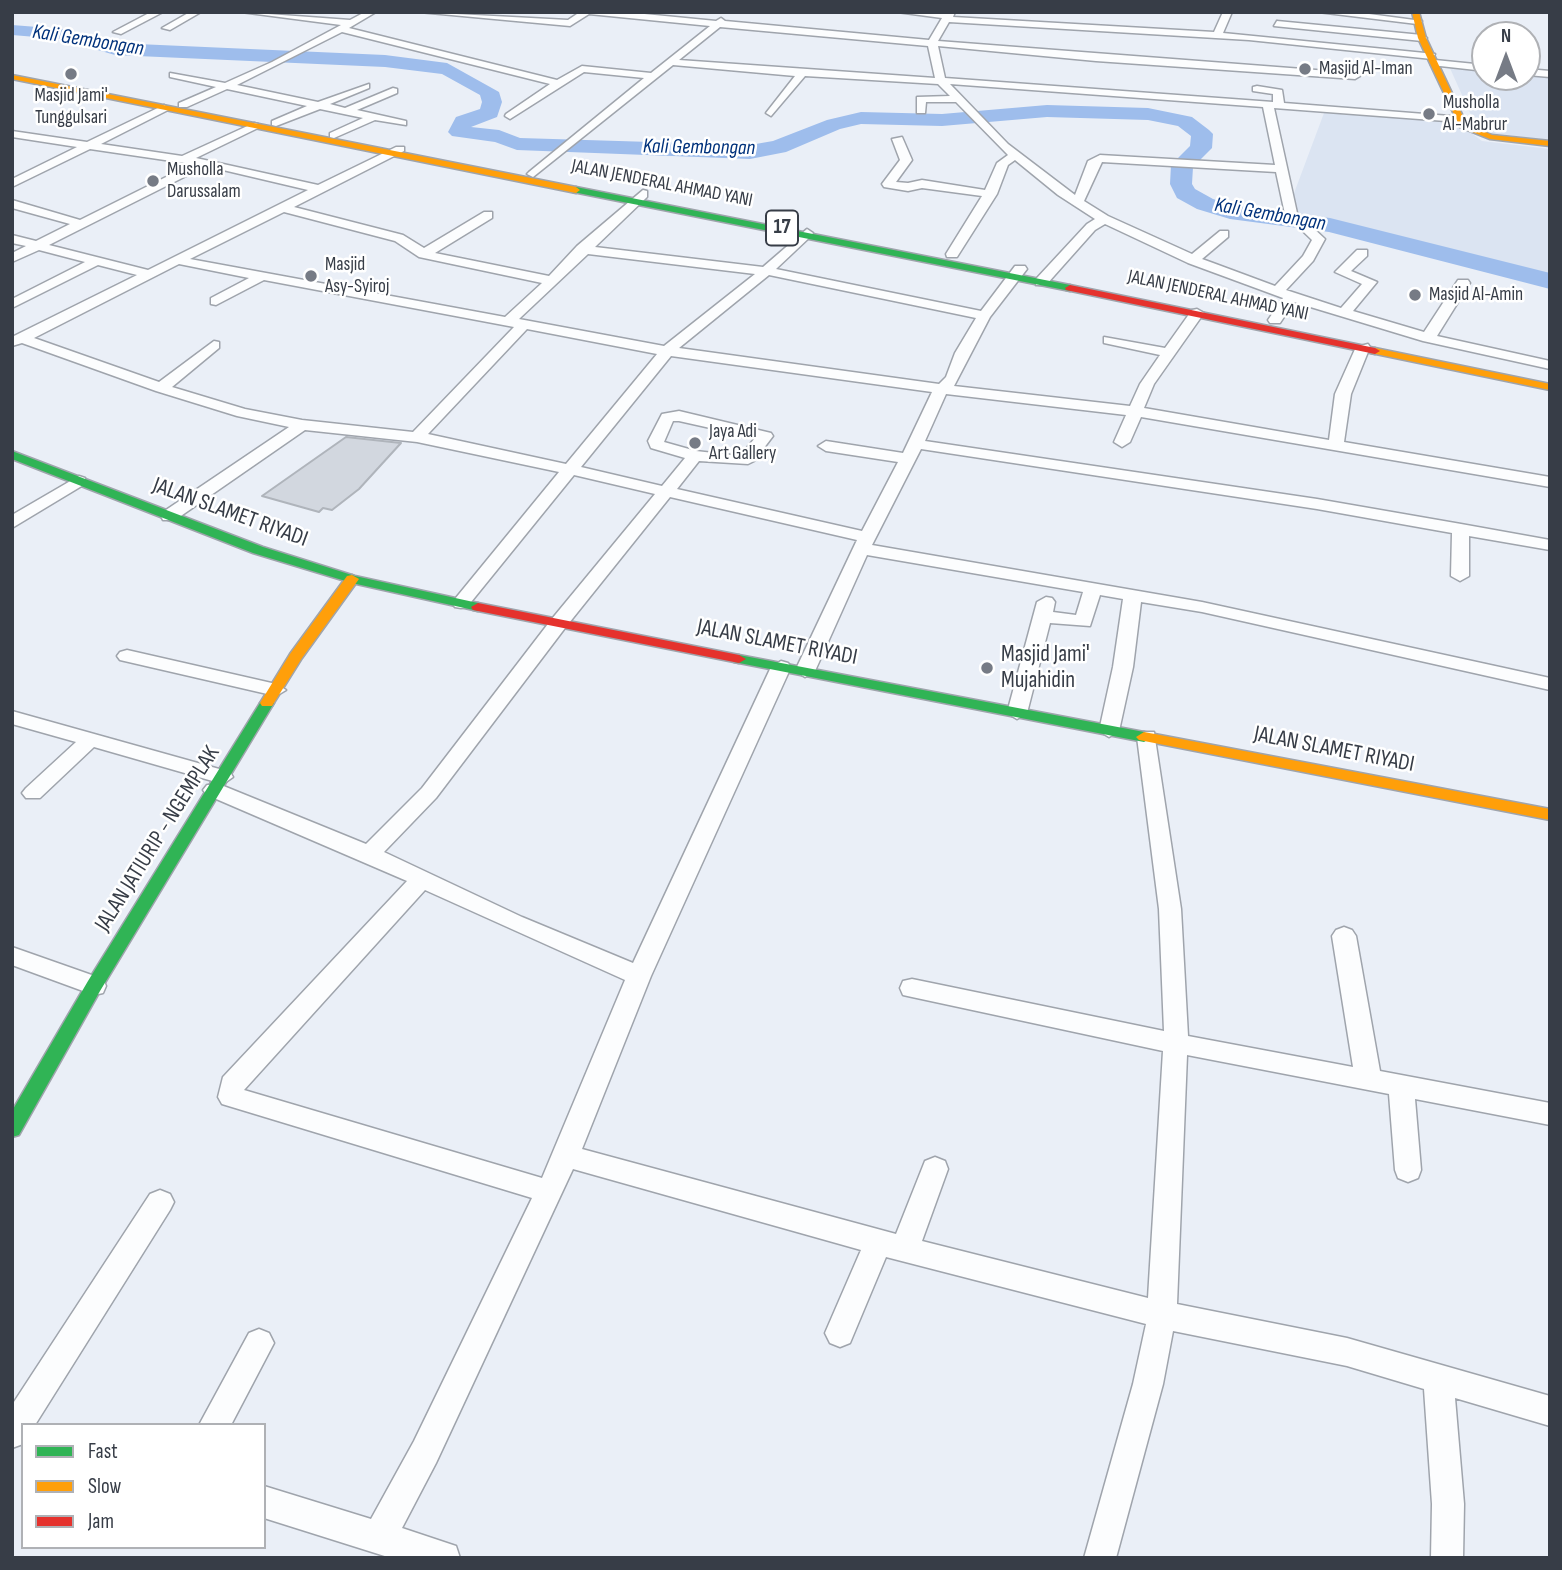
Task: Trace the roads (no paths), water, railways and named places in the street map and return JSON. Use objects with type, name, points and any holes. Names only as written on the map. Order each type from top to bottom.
[{"type":"main road","points":[[1416,17],[1422,38],[1459,119],[1468,130],[1490,137],[1550,144]]},
{"type":"main road","name":"JALAN JENDERAL AHMAD YANI","points":[[12,71],[164,108],[952,254],[1016,272]]},
{"type":"main road","name":"JALAN JENDERAL AHMAD YANI","points":[[12,77],[46,80],[276,123],[394,151],[533,174],[807,233],[1275,320],[1550,377]]},
{"type":"main road","name":"JALAN JENDERAL AHMAD YANI","points":[[1045,278],[1196,313],[1550,387]]},
{"type":"main road","name":"JALAN SLAMET RIYADI","points":[[12,454],[258,550],[352,579],[558,624],[1550,815]]},
{"type":"main road","name":"JALAN JATIURIP - NGEMPLAK","points":[[12,1129],[94,986],[295,657],[352,579]]},
{"type":"street","points":[[118,32],[159,12]]},
{"type":"street","points":[[245,12],[351,23]]},
{"type":"street","points":[[183,105],[284,60],[372,12]]},
{"type":"street","points":[[423,12],[564,23],[575,22],[589,12],[932,42],[1098,40],[1143,27],[1171,48],[1206,66],[1434,60],[1471,66]]},
{"type":"street","points":[[533,174],[734,12]]},
{"type":"street","points":[[901,12],[949,16],[1098,40],[1171,48],[1217,35],[1353,62]]},
{"type":"street","points":[[1096,69],[1100,12]]},
{"type":"street","points":[[1217,35],[1228,12]]},
{"type":"street","points":[[1322,12],[1416,17]]},
{"type":"street","points":[[194,23],[201,15]]},
{"type":"street","points":[[167,28],[201,15]]},
{"type":"street","points":[[949,16],[932,42],[941,81],[975,119],[1015,155],[1104,219],[1193,260],[1343,314],[1428,338],[1550,365]]},
{"type":"street","points":[[1277,24],[1422,38]]},
{"type":"street","points":[[341,29],[558,83]]},
{"type":"street","points":[[670,62],[802,74],[1095,86],[1216,102],[1459,119]]},
{"type":"street","points":[[1353,62],[1357,89]]},
{"type":"street","points":[[1206,66],[1209,78]]},
{"type":"street","points":[[510,116],[582,69],[652,76]]},
{"type":"street","points":[[771,113],[802,74]]},
{"type":"street","points":[[174,75],[402,122]]},
{"type":"street","points":[[276,123],[365,86]]},
{"type":"street","points":[[1257,89],[1278,92],[1274,106],[1282,169],[1293,217],[1316,234],[1318,244],[1284,294],[1275,320]]},
{"type":"street","points":[[1212,90],[1216,102]]},
{"type":"street","points":[[346,111],[393,91]]},
{"type":"street","points":[[921,111],[921,99],[960,103]]},
{"type":"street","points":[[1358,101],[1360,113]]},
{"type":"street","points":[[12,184],[164,108]]},
{"type":"street","points":[[334,135],[374,117]]},
{"type":"street","points":[[183,160],[254,126]]},
{"type":"street","points":[[12,134],[204,163],[323,190]]},
{"type":"street","points":[[898,139],[906,160],[888,184],[911,187],[922,184],[991,194]]},
{"type":"street","points":[[17,341],[176,260],[323,190],[394,151]]},
{"type":"street","points":[[952,254],[991,194],[1003,163],[1015,155]]},
{"type":"street","points":[[1078,202],[1094,161],[1100,158],[1282,169]]},
{"type":"street","points":[[12,258],[204,163]]},
{"type":"street","points":[[12,167],[36,172]]},
{"type":"street","points":[[417,437],[516,323],[549,280],[639,197]]},
{"type":"street","points":[[12,204],[82,224]]},
{"type":"street","points":[[284,208],[399,238],[424,254],[549,280]]},
{"type":"street","points":[[424,254],[488,215]]},
{"type":"street","points":[[1045,278],[1091,227],[1104,219]]},
{"type":"street","points":[[461,603],[667,351],[766,271],[807,233]]},
{"type":"street","points":[[1193,260],[1224,234]]},
{"type":"street","points":[[12,239],[148,274]]},
{"type":"street","points":[[582,249],[766,271],[984,316]]},
{"type":"street","points":[[1343,314],[1370,282],[1342,272],[1362,253]]},
{"type":"street","points":[[176,260],[667,351],[942,389],[1133,411],[1550,482]]},
{"type":"street","points":[[12,304],[96,261]]},
{"type":"street","points":[[380,1536],[425,1452],[550,1192],[639,976],[793,669],[864,543],[942,389],[953,378],[962,353],[984,316],[1016,272]]},
{"type":"street","points":[[216,301],[262,276]]},
{"type":"street","points":[[1428,338],[1463,283]]},
{"type":"street","points":[[1122,442],[1133,411],[1166,352],[1196,313]]},
{"type":"street","points":[[1109,340],[1166,352]]},
{"type":"street","points":[[17,341],[218,407],[302,425],[417,437],[573,468],[864,543],[1133,595],[1550,684]]},
{"type":"street","points":[[161,388],[214,345]]},
{"type":"street","points":[[1336,445],[1343,394],[1363,347]]},
{"type":"street","points":[[679,416],[765,437],[742,461],[695,456],[657,445],[656,440],[667,417],[679,416]]},
{"type":"street","points":[[169,516],[302,425]]},
{"type":"street","points":[[825,446],[912,451],[1461,529],[1550,545]]},
{"type":"street","points":[[369,854],[429,793],[558,624],[695,456]]},
{"type":"street","points":[[12,523],[79,481]]},
{"type":"street","points":[[1460,576],[1461,529]]},
{"type":"street","points":[[1017,713],[1044,609],[1083,622],[1093,588]]},
{"type":"street","points":[[1109,731],[1123,667],[1133,595]]},
{"type":"street","points":[[127,656],[276,690]]},
{"type":"street","points":[[12,717],[90,740],[219,784],[514,923],[639,976]]},
{"type":"street","points":[[1100,1558],[1148,1384],[1162,1315],[1176,1044],[1170,909],[1147,737]]},
{"type":"street","points":[[33,793],[90,740]]},
{"type":"street","points":[[422,879],[240,1074],[232,1084],[231,1097],[550,1192]]},
{"type":"street","points":[[1345,936],[1368,1078]]},
{"type":"street","points":[[12,956],[94,986]]},
{"type":"street","points":[[912,988],[1176,1044],[1550,1114]]},
{"type":"street","points":[[1401,1084],[1408,1170]]},
{"type":"street","points":[[566,1156],[891,1245],[1162,1315],[1347,1352],[1438,1381],[1550,1411]]},
{"type":"street","points":[[840,1333],[935,1169]]},
{"type":"street","points":[[12,1435],[160,1202]]},
{"type":"street","points":[[215,1423],[259,1343]]},
{"type":"street","points":[[1438,1381],[1448,1504],[1447,1558]]},
{"type":"street","points":[[266,1503],[444,1558]]},
{"type":"waterway","name":"Kali Gembongan","points":[[12,30],[63,34],[79,41],[115,49],[385,61],[447,69],[489,92],[492,102],[490,113],[463,121],[459,132],[499,136],[517,144],[646,146],[750,152],[778,147],[834,124],[861,118],[942,120],[1047,111],[1148,114],[1185,121],[1202,134],[1201,148],[1182,165],[1181,184],[1185,193],[1205,204],[1230,212],[1330,225],[1550,281]]},
{"type":"place","name":"Masjid Al-Iman","points":[[1305,69]]},
{"type":"place","name":"Masjid Jami' Tunggulsari","points":[[71,74]]},
{"type":"place","name":"Musholla Al-Mabrur","points":[[1429,114]]},
{"type":"place","name":"Musholla Darussalam","points":[[153,181]]},
{"type":"place","name":"Masjid Asy-Syiroj","points":[[311,276]]},
{"type":"place","name":"Masjid Al-Amin","points":[[1415,295]]},
{"type":"place","name":"Jaya Adi Art Gallery","points":[[695,443]]},
{"type":"place","name":"Masjid Jami' Mujahidin","points":[[987,668]]}]
